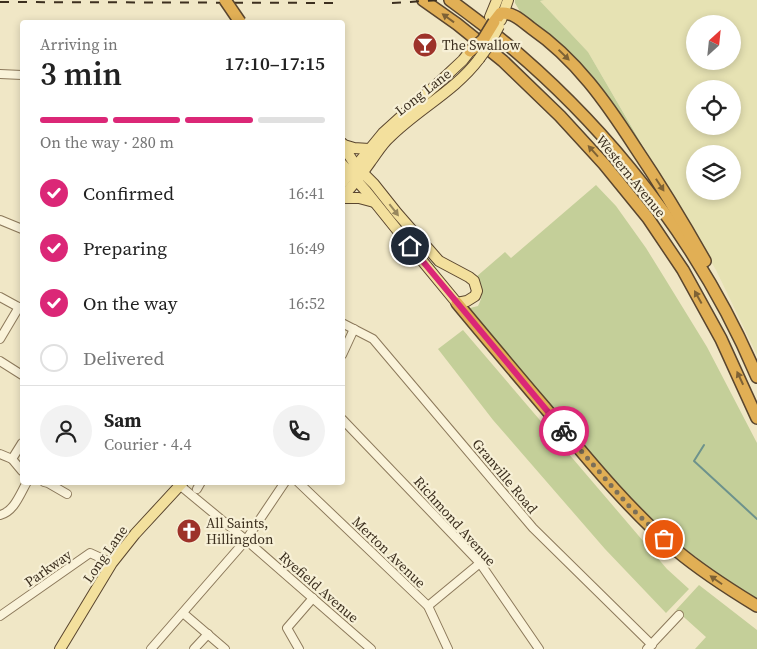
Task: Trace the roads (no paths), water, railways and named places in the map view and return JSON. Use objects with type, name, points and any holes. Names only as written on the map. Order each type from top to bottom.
[{"type":"highway","points":[[225,0],[242,20]]},
{"type":"highway","points":[[233,0],[243,20]]},
{"type":"highway","name":"Western Avenue","points":[[423,0],[457,24],[503,61],[560,116],[604,164],[648,218],[683,270],[716,331],[757,418]]},
{"type":"highway","name":"Western Avenue","points":[[450,0],[482,23],[532,66],[586,118],[648,191],[698,262],[735,331],[757,378]]},
{"type":"highway","points":[[470,51],[483,40],[499,14],[504,12],[514,16],[549,41],[575,65],[605,102],[687,228],[724,298],[735,331]]},
{"type":"highway","points":[[457,303],[587,459],[628,505],[691,562],[757,606]]},
{"type":"main road","name":"Long Lane","points":[[345,181],[356,173],[388,138],[459,82],[471,70],[489,45],[497,0]]},
{"type":"main road","points":[[504,12],[508,0]]},
{"type":"main road","name":"Long Lane","points":[[345,192],[369,149],[463,60],[470,51]]},
{"type":"main road","points":[[345,145],[354,148],[369,149]]},
{"type":"main road","points":[[345,148],[356,173],[374,202],[457,303],[467,301],[475,296],[477,291],[474,281],[439,261],[374,184],[356,173],[345,166]]},
{"type":"main road","points":[[345,197],[374,202]]},
{"type":"main road","name":"Long Lane","points":[[60,649],[112,563],[134,534],[179,485]]},
{"type":"street","points":[[0,74],[20,75]]},
{"type":"street","points":[[0,220],[20,228]]},
{"type":"street","points":[[0,297],[20,307]]},
{"type":"street","points":[[0,339],[20,309]]},
{"type":"street","name":"Granville Road","points":[[345,324],[373,339],[534,528],[650,647]]},
{"type":"street","points":[[345,348],[354,329]]},
{"type":"street","points":[[0,361],[20,374]]},
{"type":"street","name":"Richmond Avenue","points":[[345,422],[480,563],[539,649]]},
{"type":"street","points":[[12,459],[20,446]]},
{"type":"street","points":[[0,454],[12,459],[20,469]]},
{"type":"street","points":[[0,515],[4,514],[14,505],[25,485]]},
{"type":"street","points":[[51,485],[67,494]]},
{"type":"street","name":"Ryefield Avenue","points":[[181,485],[371,649]]},
{"type":"street","points":[[151,649],[246,540],[283,485]]},
{"type":"street","name":"Merton Avenue","points":[[301,485],[428,606],[448,649]]},
{"type":"street","name":"Parkway","points":[[0,616],[90,553],[112,563]]},
{"type":"street","points":[[428,606],[480,563]]},
{"type":"street","points":[[299,649],[287,628],[313,598]]},
{"type":"street","points":[[183,613],[225,649]]},
{"type":"street","points":[[650,647],[679,615]]},
{"type":"street","points":[[194,649],[208,634]]},
{"type":"waterway","points":[[704,445],[694,461],[757,519]]},
{"type":"railway","points":[[392,3],[441,0]]},
{"type":"railway","points":[[0,2],[340,3]]},
{"type":"place","name":"The Swallow","points":[[425,45]]},
{"type":"place","name":"All Saints, Hillingdon","points":[[189,531]]}]
